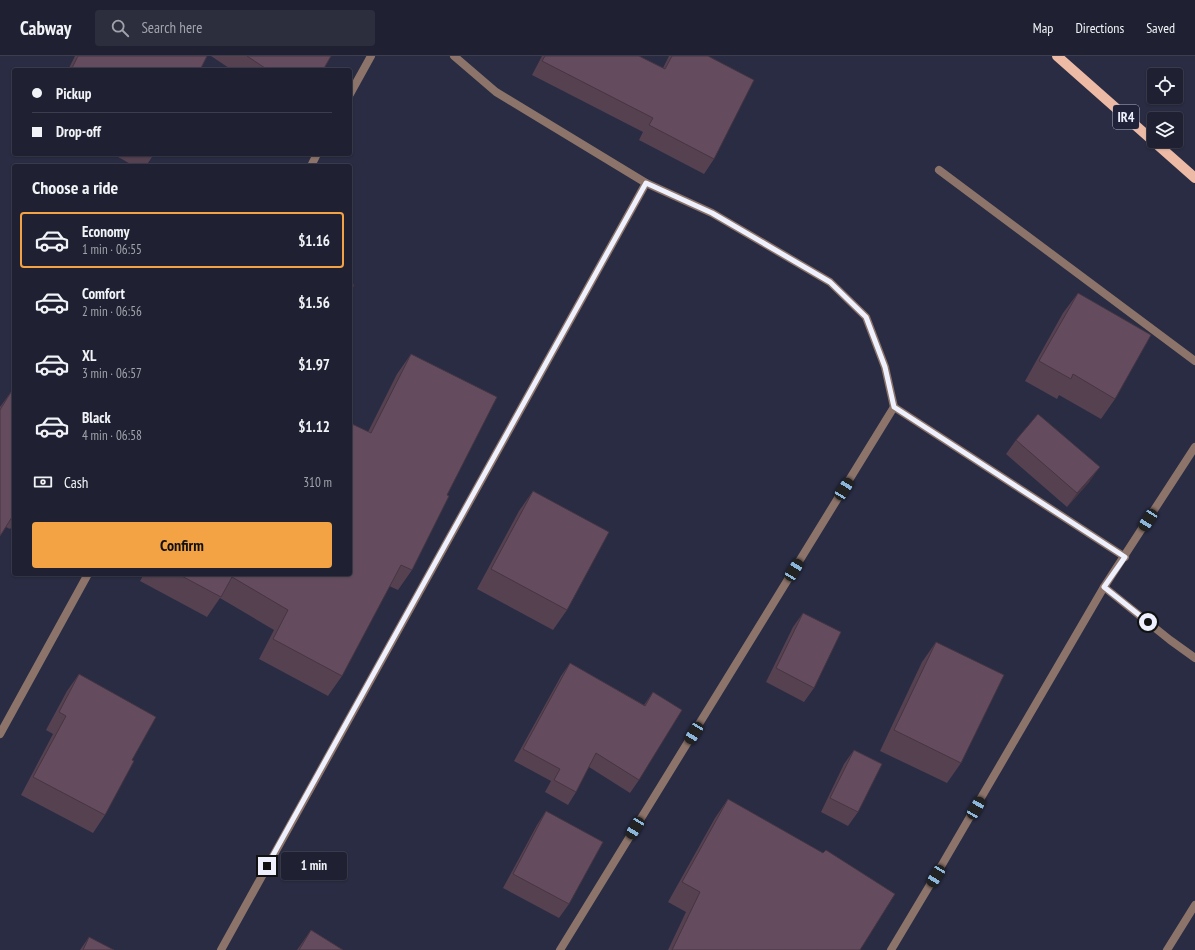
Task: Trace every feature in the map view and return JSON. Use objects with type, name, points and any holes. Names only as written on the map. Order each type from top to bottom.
[{"type":"main road","name":"IR4","points":[[1057,56],[1195,178]]},
{"type":"street","points":[[352,90],[371,56]]},
{"type":"street","points":[[454,56],[496,92],[646,183],[712,213],[830,282],[866,317],[885,367],[894,407],[560,950]]},
{"type":"street","points":[[939,170],[1195,361]]},
{"type":"street","points":[[221,950],[646,183]]},
{"type":"street","points":[[894,407],[1125,557]]},
{"type":"street","points":[[891,950],[948,856],[1104,587],[1125,557],[1195,447]]},
{"type":"street","points":[[0,734],[87,576]]},
{"type":"street","points":[[1104,587],[1195,658]]},
{"type":"street","points":[[1167,950],[1195,905]]},
{"type":"building","points":[[78,56],[207,56],[201,68],[72,68]]},
{"type":"building","points":[[247,56],[331,56],[324,68],[265,68]]},
{"type":"building","points":[[545,56],[639,56],[665,69],[672,56],[708,56],[754,80],[714,159],[649,125],[653,118],[542,61]]},
{"type":"building","points":[[1078,293],[1151,335],[1115,399],[1073,374],[1071,379],[1039,361]]},
{"type":"building","points":[[411,354],[497,397],[447,495],[449,496],[412,570],[401,565],[342,676],[273,639],[288,610],[232,577],[221,597],[182,576],[352,576],[352,424],[371,433]]},
{"type":"building","points":[[11,392],[12,517],[0,536],[0,410]]},
{"type":"building","points":[[1038,414],[1100,467],[1077,493],[1016,440]]},
{"type":"building","points":[[533,491],[609,532],[567,610],[491,569]]},
{"type":"building","points":[[803,613],[841,632],[814,688],[776,668]]},
{"type":"building","points":[[936,642],[1004,675],[961,763],[894,730]]},
{"type":"building","points":[[570,663],[645,706],[653,692],[682,710],[639,780],[596,753],[576,792],[554,780],[560,769],[523,749]]},
{"type":"building","points":[[79,674],[156,717],[132,760],[134,761],[105,815],[33,777],[66,716],[59,712]]},
{"type":"building","points":[[854,750],[882,764],[858,812],[830,798]]},
{"type":"building","points":[[728,799],[823,853],[826,850],[895,894],[860,950],[672,950],[700,892],[682,882]]},
{"type":"building","points":[[546,811],[603,842],[569,904],[513,874]]},
{"type":"building","points":[[311,930],[343,950],[299,950]]},
{"type":"building","points":[[89,937],[114,950],[83,950]]},
{"type":"route","points":[[267,866],[646,183],[712,213],[830,282],[866,317],[885,367],[894,407],[1125,557],[1104,587],[1148,622]]}]
